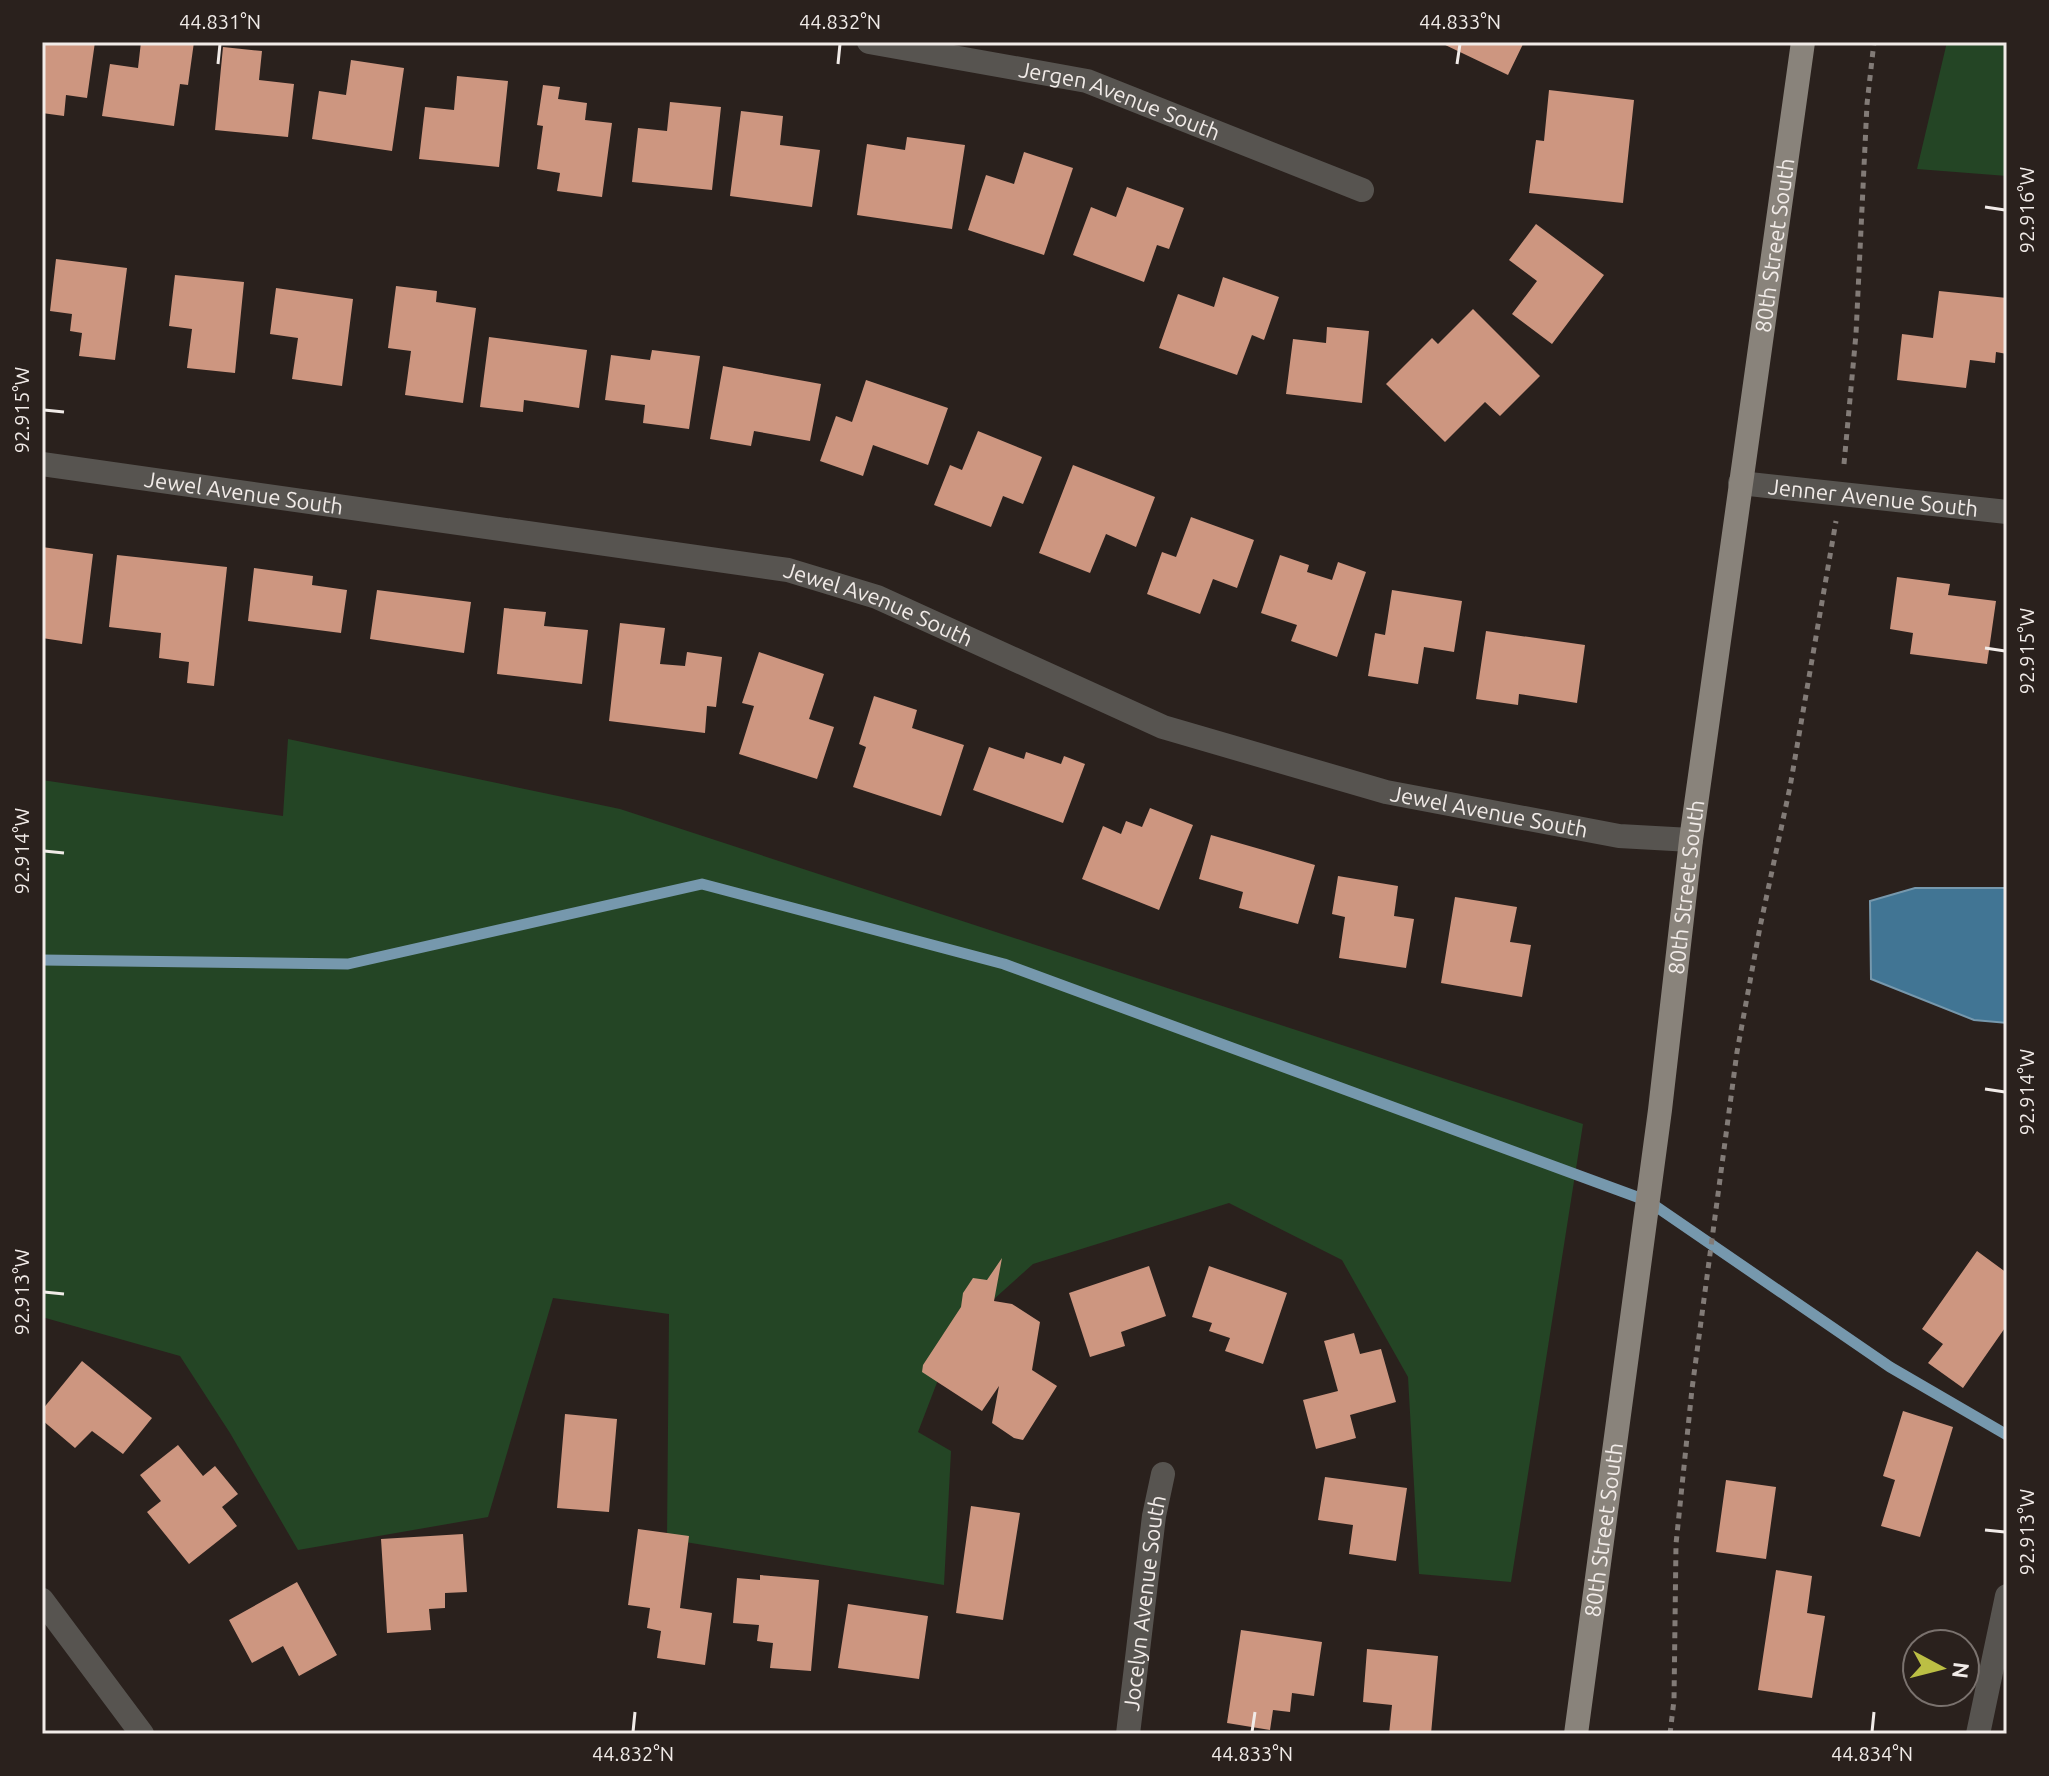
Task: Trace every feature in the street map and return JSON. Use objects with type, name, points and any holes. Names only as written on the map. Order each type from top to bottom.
[{"type":"main road","name":"80th Street South","points":[[1576,1734],[1660,1110],[1691,840],[1803,42]]},
{"type":"street","name":"Jergen Avenue South","points":[[869,42],[1087,81],[1362,190]]},
{"type":"street","name":"Jewel Avenue South","points":[[42,464],[788,570],[877,597],[1163,727],[1386,792],[1619,836],[1691,840]]},
{"type":"street","name":"Jenner Avenue South","points":[[1740,483],[2007,512]]},
{"type":"street","name":"Jocelyn Avenue South","points":[[1128,1734],[1154,1516],[1163,1474]]},
{"type":"street","points":[[1978,1734],[2007,1596]]},
{"type":"street","points":[[42,1600],[142,1734]]},
{"type":"path","points":[[1670,1734],[1674,1700],[1677,1529],[1692,1389],[1737,1052],[1790,787],[1841,494],[1856,334],[1867,104],[1874,42]]},
{"type":"green space","points":[[1947,42],[2007,42],[2007,176],[1917,169]]},
{"type":"green space","points":[[288,739],[620,809],[1583,1124],[1511,1582],[1419,1574],[1408,1377],[1342,1260],[1229,1203],[1033,1264],[956,1333],[918,1432],[951,1451],[944,1585],[667,1539],[669,1314],[553,1298],[488,1517],[298,1550],[230,1433],[180,1356],[42,1317],[42,780],[283,816]]},
{"type":"water","points":[[1915,888],[2007,888],[2007,1023],[1974,1020],[1871,979],[1870,901]]},
{"type":"building","points":[[42,42],[95,42],[87,98],[66,95],[64,116],[42,113]]},
{"type":"building","points":[[141,42],[194,42],[188,85],[180,84],[174,126],[102,116],[110,64],[138,68]]},
{"type":"building","points":[[1439,42],[1524,42],[1508,75]]},
{"type":"building","points":[[223,47],[262,51],[259,80],[294,84],[288,137],[215,130]]},
{"type":"building","points":[[351,60],[404,68],[392,151],[312,139],[319,91],[346,95]]},
{"type":"building","points":[[457,76],[508,81],[499,167],[419,159],[425,107],[454,110]]},
{"type":"building","points":[[543,85],[560,87],[558,99],[587,103],[585,120],[612,123],[602,197],[557,191],[560,173],[537,169],[543,126],[537,125]]},
{"type":"building","points":[[1549,90],[1634,100],[1623,203],[1529,193],[1536,140],[1544,141]]},
{"type":"building","points":[[670,102],[721,107],[712,190],[632,182],[638,128],[667,131]]},
{"type":"building","points":[[741,111],[783,116],[780,145],[820,150],[812,207],[730,196]]},
{"type":"building","points":[[907,137],[965,145],[952,229],[857,215],[867,144],[905,150]]},
{"type":"building","points":[[1024,152],[1073,168],[1044,255],[968,230],[986,175],[1014,184]]},
{"type":"building","points":[[1127,187],[1184,208],[1169,249],[1157,245],[1144,282],[1073,255],[1091,207],[1116,217]]},
{"type":"building","points":[[1536,224],[1604,275],[1552,344],[1512,314],[1537,281],[1509,260]]},
{"type":"building","points":[[56,259],[127,268],[115,360],[79,356],[82,333],[70,331],[72,314],[50,311]]},
{"type":"building","points":[[175,275],[244,282],[235,373],[187,368],[192,329],[169,326]]},
{"type":"building","points":[[1223,277],[1279,297],[1264,340],[1252,335],[1237,375],[1159,348],[1178,294],[1214,307]]},
{"type":"building","points":[[396,286],[437,291],[436,302],[476,308],[463,403],[405,395],[411,351],[388,348]]},
{"type":"building","points":[[276,288],[353,299],[342,386],[292,379],[298,338],[270,334]]},
{"type":"building","points":[[1939,291],[2007,298],[2007,354],[1996,352],[1995,363],[1970,360],[1966,388],[1897,380],[1902,334],[1933,338]]},
{"type":"building","points":[[1473,309],[1540,376],[1500,416],[1485,402],[1445,442],[1386,384],[1432,338],[1438,344]]},
{"type":"building","points":[[1327,327],[1369,331],[1362,403],[1286,394],[1293,339],[1326,343]]},
{"type":"building","points":[[489,337],[587,350],[579,408],[524,400],[523,412],[480,407]]},
{"type":"building","points":[[652,350],[700,356],[689,429],[643,423],[645,405],[605,400],[611,355],[650,360]]},
{"type":"building","points":[[723,366],[821,384],[810,441],[754,431],[751,446],[710,439]]},
{"type":"building","points":[[866,380],[948,408],[928,465],[873,445],[863,476],[820,461],[836,416],[852,422]]},
{"type":"building","points":[[978,431],[1042,457],[1023,504],[1003,496],[991,527],[934,505],[950,465],[962,470]]},
{"type":"building","points":[[1073,465],[1155,497],[1136,547],[1106,534],[1090,573],[1039,553]]},
{"type":"building","points":[[1191,517],[1254,540],[1237,588],[1213,579],[1200,614],[1147,594],[1162,552],[1176,557]]},
{"type":"building","points":[[42,547],[93,554],[82,644],[42,638]]},
{"type":"building","points":[[117,555],[227,567],[214,686],[187,683],[189,662],[159,658],[161,633],[109,627]]},
{"type":"building","points":[[1280,555],[1309,565],[1307,572],[1332,580],[1338,562],[1366,572],[1337,657],[1291,641],[1297,625],[1261,613]]},
{"type":"building","points":[[254,568],[313,576],[312,585],[347,590],[341,633],[248,621]]},
{"type":"building","points":[[1897,577],[1950,584],[1948,595],[1996,601],[1987,664],[1910,654],[1913,633],[1890,629]]},
{"type":"building","points":[[377,590],[471,602],[464,653],[370,639]]},
{"type":"building","points":[[1392,590],[1462,601],[1454,652],[1424,647],[1418,684],[1368,676],[1375,633],[1385,635]]},
{"type":"building","points":[[504,608],[546,612],[544,626],[588,630],[582,684],[497,674]]},
{"type":"building","points":[[620,623],[665,628],[660,664],[685,666],[687,652],[722,657],[716,707],[707,706],[705,733],[609,721]]},
{"type":"building","points":[[1486,631],[1585,645],[1577,703],[1519,694],[1518,705],[1476,699]]},
{"type":"building","points":[[759,652],[824,674],[809,719],[834,727],[817,779],[739,754],[754,706],[742,703]]},
{"type":"building","points":[[874,696],[917,710],[912,728],[964,745],[941,816],[853,787],[866,747],[859,744]]},
{"type":"building","points":[[989,747],[1024,759],[1026,752],[1061,764],[1064,756],[1085,764],[1063,823],[973,790]]},
{"type":"building","points":[[1150,808],[1193,825],[1159,910],[1082,879],[1103,826],[1121,834],[1126,821],[1142,827]]},
{"type":"building","points":[[1211,835],[1315,865],[1298,924],[1239,908],[1243,892],[1199,879]]},
{"type":"building","points":[[1338,876],[1398,886],[1394,916],[1414,919],[1406,968],[1339,958],[1345,917],[1332,914]]},
{"type":"building","points":[[1455,897],[1517,907],[1510,942],[1531,945],[1522,997],[1441,983]]},
{"type":"building","points":[[1977,1251],[2007,1273],[2007,1325],[1963,1388],[1928,1363],[1943,1344],[1922,1329]]},
{"type":"building","points":[[1002,1258],[994,1301],[1012,1304],[1040,1322],[1032,1370],[1057,1386],[1023,1440],[1014,1438],[992,1423],[999,1386],[982,1411],[922,1372],[923,1365],[961,1307],[963,1293],[973,1278],[987,1280]]},
{"type":"building","points":[[1149,1266],[1166,1316],[1121,1332],[1125,1346],[1090,1357],[1069,1293]]},
{"type":"building","points":[[1209,1266],[1287,1293],[1263,1364],[1225,1351],[1230,1338],[1209,1331],[1212,1323],[1192,1317]]},
{"type":"building","points":[[1354,1333],[1360,1354],[1381,1349],[1396,1402],[1350,1415],[1356,1438],[1316,1449],[1303,1400],[1338,1391],[1324,1341]]},
{"type":"building","points":[[82,1361],[152,1418],[123,1454],[92,1431],[75,1448],[42,1420],[42,1410]]},
{"type":"building","points":[[1903,1411],[1953,1427],[1920,1537],[1881,1526],[1895,1480],[1883,1476]]},
{"type":"building","points":[[565,1414],[617,1419],[609,1512],[557,1508]]},
{"type":"building","points":[[178,1445],[203,1476],[215,1466],[238,1494],[222,1507],[237,1526],[189,1564],[147,1512],[161,1501],[140,1475]]},
{"type":"building","points":[[1325,1477],[1407,1488],[1396,1561],[1349,1554],[1353,1525],[1318,1520]]},
{"type":"building","points":[[1726,1480],[1776,1487],[1766,1559],[1716,1552]]},
{"type":"building","points":[[971,1506],[1020,1513],[1003,1620],[956,1613]]},
{"type":"building","points":[[638,1529],[689,1536],[680,1608],[712,1613],[705,1665],[657,1658],[661,1631],[647,1628],[650,1608],[628,1605]]},
{"type":"building","points":[[463,1534],[467,1592],[445,1593],[445,1608],[429,1609],[431,1630],[387,1633],[381,1539]]},
{"type":"building","points":[[1776,1570],[1812,1576],[1807,1613],[1825,1616],[1812,1698],[1758,1690]]},
{"type":"building","points":[[760,1575],[819,1580],[811,1671],[770,1668],[773,1643],[757,1641],[759,1625],[733,1623],[737,1578],[760,1580]]},
{"type":"building","points":[[297,1582],[337,1655],[299,1676],[283,1646],[252,1663],[229,1620]]},
{"type":"building","points":[[848,1604],[928,1616],[919,1679],[838,1668]]},
{"type":"building","points":[[1241,1630],[1322,1642],[1314,1696],[1292,1693],[1290,1712],[1273,1710],[1270,1730],[1227,1723]]},
{"type":"building","points":[[1367,1649],[1438,1656],[1431,1734],[1389,1734],[1392,1705],[1363,1702]]},
{"type":"waterway","points":[[42,960],[348,964],[702,884],[1004,964],[1648,1201],[1890,1367],[2007,1435]]}]
